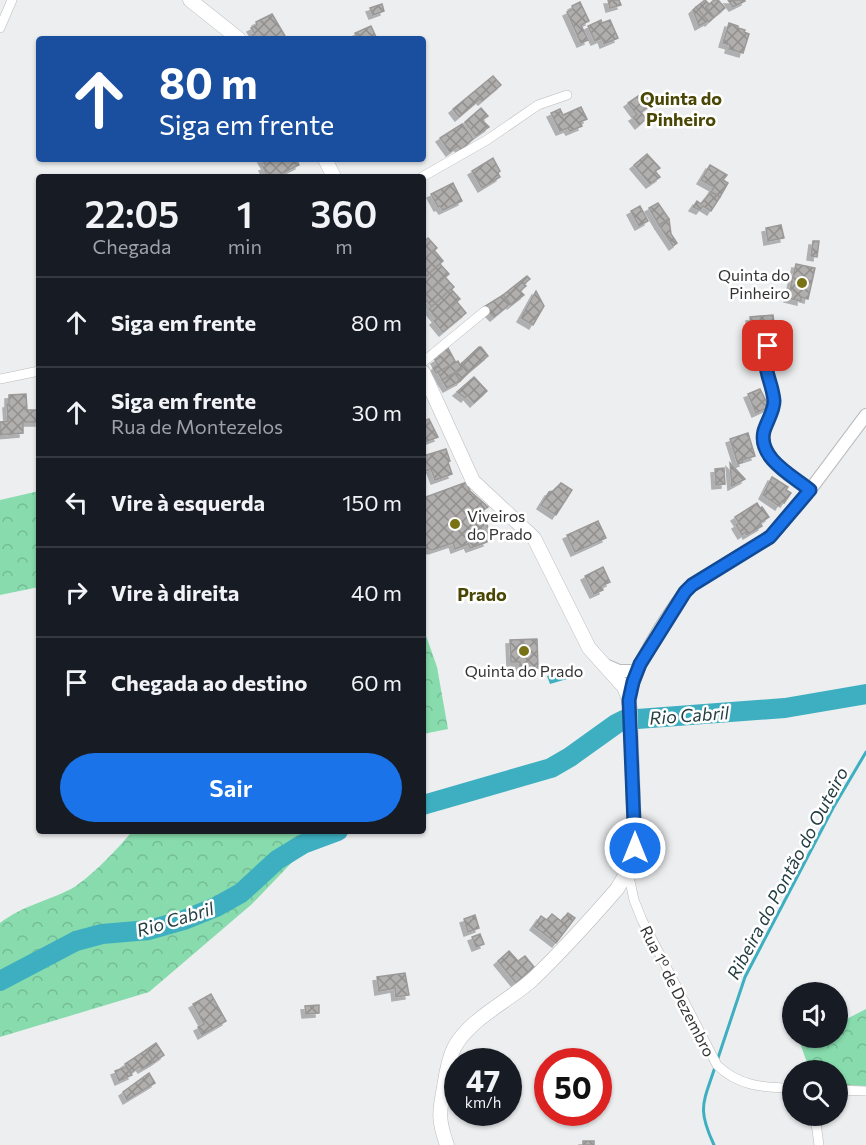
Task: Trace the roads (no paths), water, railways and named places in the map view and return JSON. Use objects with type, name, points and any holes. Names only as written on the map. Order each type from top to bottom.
[{"type":"main road","points":[[190,0],[235,36]]},
{"type":"main road","points":[[426,379],[473,481],[534,538],[591,652],[621,684],[630,704],[636,842],[628,872],[613,894],[536,976],[466,1031],[457,1043],[447,1067],[439,1114],[439,1122],[447,1145]]},
{"type":"street","points":[[0,28],[12,0]]},
{"type":"street","points":[[426,175],[487,140],[529,110],[567,95]]},
{"type":"street","points":[[426,360],[485,311]]},
{"type":"street","points":[[768,346],[765,366],[774,403],[764,432],[764,444],[773,460],[810,490]]},
{"type":"street","points":[[0,380],[36,372]]},
{"type":"street","points":[[621,684],[635,670],[687,589],[770,537],[810,490],[866,415]]},
{"type":"street","points":[[602,664],[619,671],[635,670]]},
{"type":"street","points":[[630,704],[635,670]]},
{"type":"street","name":"Rua 1º de Dezembro","points":[[628,872],[634,900],[642,920],[711,1056],[722,1070],[751,1085],[782,1088]]},
{"type":"street","points":[[848,1090],[866,1091]]},
{"type":"street","points":[[816,1126],[819,1145]]},
{"type":"water","points":[[564,671],[567,679],[550,684],[547,676]]},
{"type":"waterway","name":"Rio Cabril","points":[[426,804],[551,768],[624,720],[785,708],[866,694]]},
{"type":"waterway","name":"Ribeira do Pontão do Outeiro","points":[[717,1061],[745,977],[833,808],[866,752]]},
{"type":"waterway","name":"Rio Cabril","points":[[0,981],[76,941],[102,934],[149,930],[184,920],[216,907],[241,893],[277,860],[303,844],[330,834]]},
{"type":"waterway","name":"Ribeira do Pontão do Outeiro","points":[[714,1145],[705,1122],[704,1106],[715,1067]]},
{"type":"place","name":"Quinta do Pinheiro","points":[[802,283]]},
{"type":"place","name":"Viveiros do Prado","points":[[455,524]]},
{"type":"place","name":"Quinta do Prado","points":[[524,651]]},
{"type":"district","name":"Quinta do Pinheiro","points":[[681,108]]},
{"type":"district","name":"Prado","points":[[482,594]]}]
